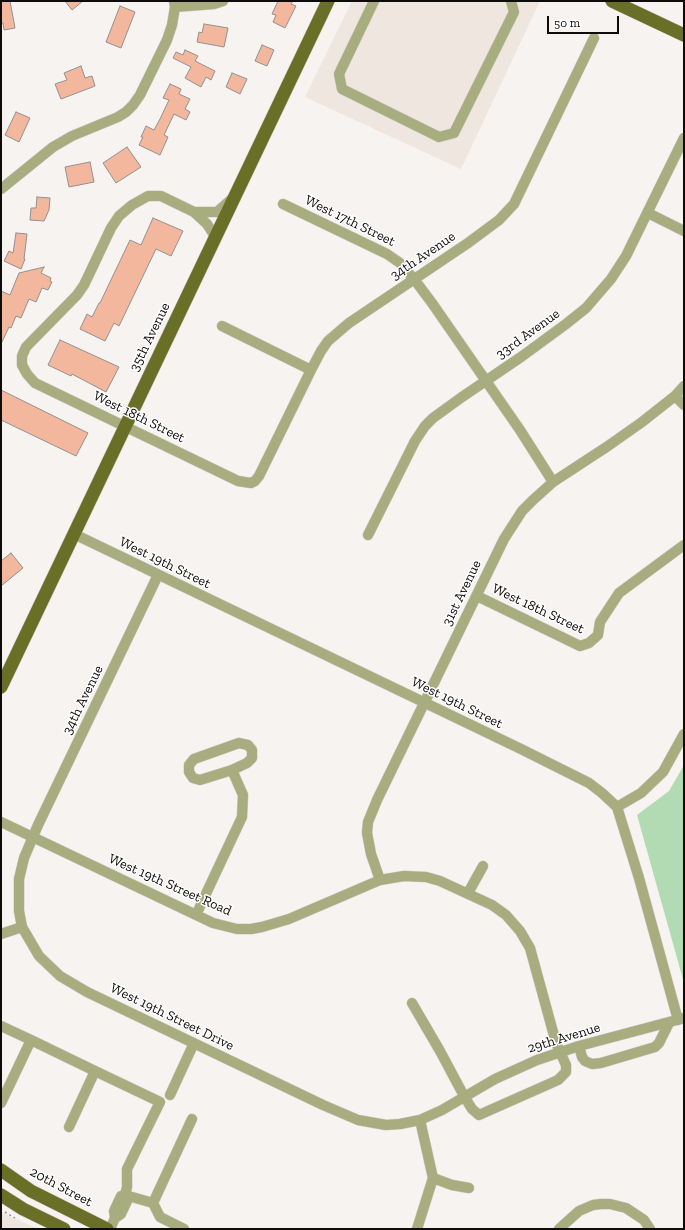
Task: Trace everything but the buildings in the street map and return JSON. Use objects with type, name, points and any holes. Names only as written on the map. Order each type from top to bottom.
[{"type":"main road","name":"35th Avenue","points":[[1,687],[328,1]]},
{"type":"main road","points":[[612,1],[684,35]]},
{"type":"main road","name":"20th Street","points":[[1,1170],[31,1191],[107,1229]]},
{"type":"main road","points":[[1,1195],[23,1210],[64,1229]]},
{"type":"street","points":[[1,189],[53,147],[72,136],[110,122],[126,112],[140,95],[167,40],[172,25],[175,4],[214,4],[223,1]]},
{"type":"street","points":[[374,1],[339,74],[342,88],[439,137],[454,133],[514,12],[511,1]]},
{"type":"street","name":"34th Avenue","points":[[251,483],[259,476],[265,465],[311,370],[328,341],[338,332],[414,279],[468,244],[499,220],[514,204],[594,38]]},
{"type":"street","name":"33rd Avenue","points":[[368,535],[415,440],[425,426],[433,418],[521,357],[586,308],[611,279],[626,256],[684,138]]},
{"type":"street","points":[[194,212],[217,212],[236,195]]},
{"type":"street","name":"West 18th Street","points":[[194,212],[161,196],[148,196],[132,205],[119,216],[111,228],[84,285],[77,295],[26,347],[22,356],[22,365],[27,374],[35,382],[238,481],[251,483]]},
{"type":"street","name":"West 17th Street","points":[[283,204],[388,254],[400,263],[414,279],[520,430],[554,482]]},
{"type":"street","points":[[194,212],[207,224],[216,238]]},
{"type":"street","points":[[648,213],[684,231]]},
{"type":"street","points":[[222,326],[311,370]]},
{"type":"street","name":"31st Avenue","points":[[380,880],[371,854],[366,833],[368,822],[424,703],[504,540],[522,511],[554,482],[608,446],[675,396],[684,386]]},
{"type":"street","points":[[675,396],[684,405]]},
{"type":"street","name":"West 19th Street","points":[[74,534],[590,784],[617,807]]},
{"type":"street","name":"West 18th Street","points":[[477,596],[580,646],[589,643],[598,635],[600,622],[619,593],[684,545]]},
{"type":"street","name":"34th Avenue","points":[[33,837],[158,575]]},
{"type":"street","points":[[579,1046],[582,1057],[585,1061],[592,1064],[601,1062],[655,1047],[677,1020],[639,878],[617,807],[644,791],[663,772],[684,734]]},
{"type":"street","points":[[239,743],[248,745],[252,750],[252,758],[247,763],[232,770],[200,780],[194,778],[189,772],[190,765],[194,759],[239,743]]},
{"type":"street","points":[[196,915],[242,817],[243,795],[232,770]]},
{"type":"street","name":"West 19th Street Road","points":[[1,822],[213,923],[237,930],[262,927],[289,919],[380,880],[404,876],[426,877],[440,880],[499,910],[506,915],[520,931],[530,948],[556,1043],[566,1065],[566,1072],[558,1080],[479,1115],[472,1109],[464,1096]]},
{"type":"street","name":"West 19th Street Drive","points":[[33,837],[24,858],[18,879],[19,911],[22,927],[39,956],[60,976],[87,992],[323,1105],[358,1120],[386,1125],[420,1120]]},
{"type":"street","points":[[468,893],[483,866]]},
{"type":"street","points":[[1,934],[22,927]]},
{"type":"street","points":[[412,1003],[464,1096]]},
{"type":"street","name":"29th Avenue","points":[[420,1120],[442,1110],[464,1096],[522,1066],[579,1046],[677,1020]]},
{"type":"street","points":[[2,1029],[31,1040],[160,1102],[127,1169],[127,1187],[125,1195],[128,1200],[121,1214],[115,1218],[110,1229]]},
{"type":"street","points":[[1,1103],[31,1040]]},
{"type":"street","points":[[170,1095],[194,1043]]},
{"type":"street","points":[[69,1127],[95,1071]]},
{"type":"street","points":[[153,1203],[192,1119]]},
{"type":"street","points":[[417,1229],[433,1178],[420,1120]]},
{"type":"street","points":[[433,1178],[452,1185],[469,1188]]},
{"type":"street","points":[[125,1195],[153,1203],[160,1217],[184,1229]]},
{"type":"street","points":[[559,1229],[579,1211],[593,1204],[610,1204],[626,1208],[644,1220],[650,1229]]},
{"type":"shaded area","points":[[352,1],[540,1],[461,169],[305,97]]},
{"type":"shaded area","points":[[1,1211],[11,1217],[39,1229],[1,1229]]},
{"type":"green space","points":[[684,765],[684,983],[637,815],[669,791]]}]
